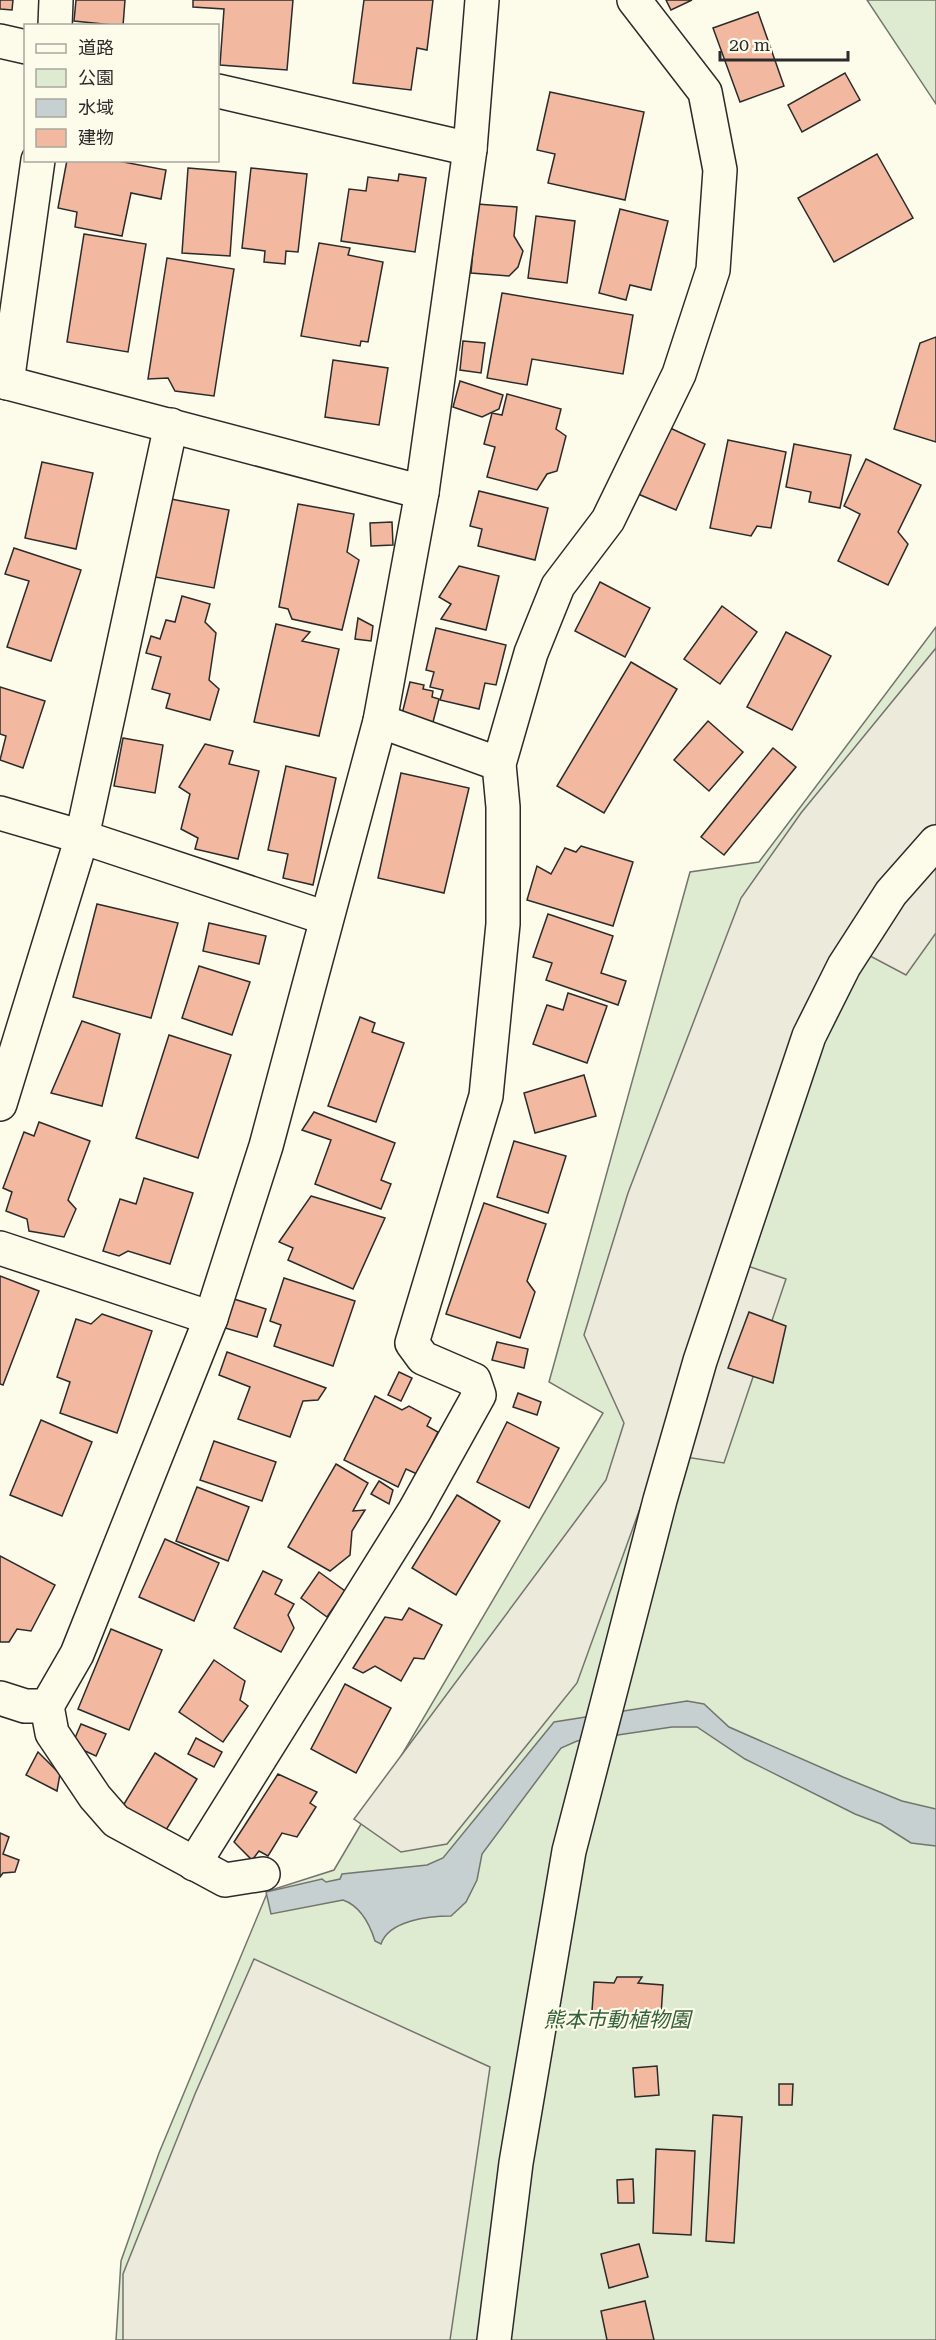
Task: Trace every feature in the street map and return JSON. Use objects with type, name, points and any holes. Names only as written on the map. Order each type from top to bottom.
[{"type":"street","points":[[55,24],[56,0]]},
{"type":"street","points":[[263,1874],[225,1880],[116,1821],[95,1797],[52,1733],[47,1706],[77,1654],[211,1318],[266,1146],[380,721],[422,492],[470,149],[482,0]]},
{"type":"street","points":[[194,1864],[415,1510],[479,1395],[474,1380],[423,1358],[412,1343],[486,1096],[503,924],[503,807],[499,764],[531,653],[558,585],[608,520],[679,374],[713,270],[720,170],[705,92],[634,0]]},
{"type":"street","points":[[0,41],[24,47]]},
{"type":"street","points":[[219,91],[470,149]]},
{"type":"street","points":[[38,162],[4,382],[422,492]]},
{"type":"street","points":[[0,1104],[82,837],[171,425]]},
{"type":"street","points":[[380,721],[499,764]]},
{"type":"street","points":[[0,813],[82,837],[326,918]]},
{"type":"street","points":[[494,2340],[516,2163],[569,1851],[660,1500],[700,1361],[809,1036],[844,966],[891,893],[936,842]]},
{"type":"street","points":[[0,1248],[211,1318]]},
{"type":"street","points":[[0,1698],[26,1706],[47,1706]]},
{"type":"green space","points":[[867,0],[936,0],[936,104]]},
{"type":"green space","name":"熊本市動植物園","points":[[936,627],[936,2340],[116,2340],[121,2261],[159,2153],[268,1891],[334,1870],[603,1413],[549,1382],[690,872],[759,862]]},
{"type":"shaded area","points":[[936,648],[936,933],[906,975],[842,941],[773,1109],[718,1256],[786,1279],[724,1463],[660,1453],[577,1683],[447,1844],[401,1852],[354,1819],[606,1480],[624,1423],[584,1335],[628,1193],[741,898],[801,813]]},
{"type":"shaded area","points":[[254,1959],[490,2067],[450,2340],[123,2340],[123,2274],[195,2094]]},
{"type":"water","points":[[687,1701],[704,1704],[729,1727],[843,1777],[902,1801],[936,1809],[936,1846],[911,1843],[881,1824],[855,1814],[745,1759],[697,1727],[672,1727],[577,1741],[561,1748],[482,1854],[477,1880],[466,1902],[451,1916],[432,1917],[401,1925],[385,1936],[381,1944],[375,1941],[359,1911],[343,1900],[271,1914],[266,1892],[322,1879],[326,1882],[340,1879],[342,1874],[427,1865],[443,1858],[554,1722]]},
{"type":"building","points":[[0,0],[13,0],[12,10],[0,9]]},
{"type":"building","points":[[76,0],[125,0],[123,24],[74,21]]},
{"type":"building","points":[[193,0],[293,0],[287,70],[220,65],[224,9],[193,7]]},
{"type":"building","points":[[364,0],[433,0],[427,50],[417,48],[411,90],[353,83]]},
{"type":"building","points":[[666,0],[692,0],[671,10]]},
{"type":"building","points":[[758,12],[784,86],[740,102],[713,28]]},
{"type":"building","points":[[845,73],[860,100],[802,132],[788,105]]},
{"type":"building","points":[[550,92],[644,112],[625,200],[548,183],[555,154],[537,150]]},
{"type":"building","points":[[877,154],[913,218],[834,262],[798,198]]},
{"type":"building","points":[[67,162],[124,162],[166,170],[161,199],[131,193],[122,236],[75,227],[77,212],[58,208]]},
{"type":"building","points":[[188,168],[236,172],[230,256],[182,253]]},
{"type":"building","points":[[251,168],[307,174],[298,252],[286,251],[285,264],[264,262],[265,251],[242,248]]},
{"type":"building","points":[[399,174],[426,178],[415,252],[341,241],[349,189],[366,191],[368,177],[398,181]]},
{"type":"building","points":[[477,204],[517,207],[514,236],[523,251],[518,267],[509,276],[471,273]]},
{"type":"building","points":[[620,209],[668,221],[651,290],[630,285],[626,300],[599,293]]},
{"type":"building","points":[[536,216],[575,221],[567,283],[528,278]]},
{"type":"building","points":[[84,234],[146,244],[128,352],[67,342]]},
{"type":"building","points":[[319,243],[350,248],[348,255],[383,262],[368,342],[361,341],[360,346],[301,336]]},
{"type":"building","points":[[167,258],[234,269],[214,396],[175,391],[168,378],[148,379]]},
{"type":"building","points":[[502,293],[633,315],[623,374],[532,359],[527,385],[487,378]]},
{"type":"building","points":[[936,337],[936,442],[894,429],[920,343]]},
{"type":"building","points":[[463,341],[485,343],[481,373],[460,370]]},
{"type":"building","points":[[333,360],[388,368],[379,425],[325,417]]},
{"type":"building","points":[[460,381],[503,395],[499,409],[482,417],[453,407]]},
{"type":"building","points":[[507,394],[561,409],[556,429],[566,436],[557,471],[547,474],[537,490],[487,477],[495,447],[484,444],[492,413],[502,415]]},
{"type":"building","points":[[668,427],[705,444],[676,510],[638,494]]},
{"type":"building","points":[[728,440],[786,452],[771,528],[757,526],[751,536],[710,528]]},
{"type":"building","points":[[794,444],[851,455],[840,508],[809,502],[811,492],[786,487]]},
{"type":"building","points":[[866,459],[921,485],[898,532],[908,544],[888,585],[838,561],[860,514],[844,506]]},
{"type":"building","points":[[42,462],[93,473],[76,549],[25,538]]},
{"type":"building","points":[[479,491],[548,508],[535,560],[478,546],[482,529],[470,526]]},
{"type":"building","points":[[171,499],[229,510],[214,588],[155,577]]},
{"type":"building","points":[[298,504],[354,514],[347,552],[359,560],[342,630],[292,619],[288,609],[279,607]]},
{"type":"building","points":[[392,522],[393,545],[371,546],[370,523]]},
{"type":"building","points":[[14,548],[81,570],[51,661],[7,647],[29,581],[5,574]]},
{"type":"building","points":[[459,566],[499,576],[486,630],[441,619],[451,604],[439,597]]},
{"type":"building","points":[[600,582],[650,608],[625,657],[575,631]]},
{"type":"building","points":[[182,596],[210,604],[205,622],[216,633],[209,680],[219,689],[210,720],[166,708],[170,694],[152,689],[161,657],[146,653],[151,636],[160,639],[166,620],[175,622]]},
{"type":"building","points":[[722,606],[757,632],[720,684],[684,659]]},
{"type":"building","points":[[358,618],[373,626],[371,641],[355,639]]},
{"type":"building","points":[[276,624],[310,632],[302,641],[339,649],[319,736],[254,722]]},
{"type":"building","points":[[436,628],[506,645],[496,685],[485,683],[479,709],[440,700],[443,690],[430,687],[434,672],[426,670]]},
{"type":"building","points":[[786,632],[831,656],[792,730],[747,707]]},
{"type":"building","points":[[631,662],[677,689],[604,813],[557,786]]},
{"type":"building","points":[[410,682],[424,685],[423,689],[433,691],[432,697],[439,699],[433,722],[402,714]]},
{"type":"building","points":[[0,687],[45,701],[23,768],[0,760],[6,736],[0,734]]},
{"type":"building","points":[[708,721],[743,752],[709,791],[674,760]]},
{"type":"building","points":[[123,738],[163,745],[155,793],[114,786]]},
{"type":"building","points":[[205,744],[233,751],[229,764],[259,771],[238,859],[195,849],[198,838],[181,829],[190,794],[179,787]]},
{"type":"building","points":[[773,748],[796,767],[724,855],[701,837]]},
{"type":"building","points":[[286,766],[336,778],[313,885],[283,878],[288,854],[268,850]]},
{"type":"building","points":[[401,773],[469,788],[444,893],[378,878]]},
{"type":"building","points":[[581,846],[633,862],[613,926],[527,900],[537,866],[551,874],[565,848],[576,852]]},
{"type":"building","points":[[97,904],[178,923],[151,1018],[73,997]]},
{"type":"building","points":[[548,914],[613,936],[601,973],[626,981],[618,1005],[546,980],[552,963],[533,957]]},
{"type":"building","points":[[209,923],[266,936],[259,964],[203,951]]},
{"type":"building","points":[[199,966],[250,982],[232,1035],[182,1018]]},
{"type":"building","points":[[568,993],[607,1006],[587,1063],[533,1044],[547,1005],[563,1010]]},
{"type":"building","points":[[360,1017],[375,1023],[372,1032],[404,1043],[376,1122],[328,1106]]},
{"type":"building","points":[[82,1021],[120,1034],[102,1106],[51,1093]]},
{"type":"building","points":[[169,1035],[231,1055],[198,1158],[136,1138]]},
{"type":"building","points":[[584,1075],[596,1116],[535,1133],[524,1093]]},
{"type":"building","points":[[314,1112],[395,1143],[381,1180],[391,1184],[381,1209],[315,1184],[331,1140],[302,1130]]},
{"type":"building","points":[[39,1122],[90,1141],[68,1200],[76,1209],[64,1237],[29,1231],[27,1219],[6,1211],[12,1192],[3,1188],[24,1132],[34,1136]]},
{"type":"building","points":[[514,1141],[566,1156],[548,1213],[497,1197]]},
{"type":"building","points":[[144,1178],[193,1193],[170,1264],[128,1251],[119,1256],[103,1251],[120,1199],[136,1204]]},
{"type":"building","points":[[311,1196],[385,1218],[353,1289],[288,1260],[293,1248],[279,1242]]},
{"type":"building","points":[[484,1203],[546,1224],[527,1281],[535,1292],[520,1338],[446,1314]]},
{"type":"building","points":[[0,1276],[39,1291],[3,1385],[0,1384]]},
{"type":"building","points":[[284,1278],[355,1301],[333,1366],[274,1346],[281,1325],[270,1321]]},
{"type":"building","points":[[234,1299],[266,1309],[257,1337],[225,1328]]},
{"type":"building","points":[[749,1312],[786,1326],[773,1383],[728,1368]]},
{"type":"building","points":[[102,1314],[152,1331],[117,1433],[60,1413],[70,1382],[57,1377],[76,1319],[91,1324]]},
{"type":"building","points":[[497,1342],[528,1349],[524,1368],[492,1360]]},
{"type":"building","points":[[227,1352],[326,1388],[318,1400],[303,1401],[290,1437],[238,1419],[250,1387],[219,1375]]},
{"type":"building","points":[[399,1372],[412,1378],[401,1401],[388,1395]]},
{"type":"building","points":[[518,1393],[541,1402],[537,1415],[513,1407]]},
{"type":"building","points":[[375,1396],[402,1410],[409,1406],[431,1418],[427,1426],[438,1432],[417,1474],[406,1469],[398,1487],[344,1460]]},
{"type":"building","points":[[41,1420],[92,1442],[62,1516],[10,1495]]},
{"type":"building","points":[[507,1422],[559,1448],[529,1508],[477,1482]]},
{"type":"building","points":[[214,1441],[276,1462],[262,1501],[200,1480]]},
{"type":"building","points":[[336,1464],[368,1483],[353,1511],[365,1510],[352,1531],[350,1555],[330,1571],[288,1547]]},
{"type":"building","points":[[379,1481],[393,1490],[389,1504],[371,1494]]},
{"type":"building","points":[[197,1487],[249,1507],[228,1561],[176,1541]]},
{"type":"building","points":[[457,1495],[500,1521],[456,1595],[412,1568]]},
{"type":"building","points":[[165,1539],[219,1563],[194,1621],[139,1597]]},
{"type":"building","points":[[0,1556],[55,1585],[31,1631],[17,1629],[9,1642],[0,1642]]},
{"type":"building","points":[[263,1571],[282,1580],[275,1594],[294,1604],[288,1615],[294,1628],[281,1652],[234,1628]]},
{"type":"building","points":[[319,1572],[345,1591],[327,1617],[301,1598]]},
{"type":"building","points":[[409,1608],[442,1625],[424,1659],[414,1658],[401,1681],[375,1666],[363,1673],[353,1668],[385,1617],[402,1620]]},
{"type":"building","points":[[111,1629],[162,1650],[129,1730],[78,1709]]},
{"type":"building","points":[[214,1660],[245,1681],[240,1700],[248,1706],[223,1742],[179,1712]]},
{"type":"building","points":[[345,1684],[391,1708],[356,1773],[311,1749]]},
{"type":"building","points":[[81,1724],[106,1734],[96,1756],[72,1745]]},
{"type":"building","points":[[196,1738],[222,1752],[214,1767],[188,1754]]},
{"type":"building","points":[[38,1752],[60,1774],[57,1791],[26,1775]]},
{"type":"building","points":[[155,1753],[197,1779],[163,1835],[121,1809]]},
{"type":"building","points":[[278,1774],[317,1792],[310,1803],[316,1807],[297,1837],[282,1833],[268,1856],[259,1851],[252,1860],[234,1842]]},
{"type":"building","points":[[0,1833],[9,1837],[3,1854],[19,1860],[15,1872],[3,1873],[0,1877]]},
{"type":"building","points":[[617,1977],[642,1977],[638,1983],[663,1985],[661,2015],[592,2011],[594,1982],[614,1983]]},
{"type":"building","points":[[657,2066],[659,2095],[635,2097],[633,2068]]},
{"type":"building","points":[[779,2084],[793,2084],[792,2105],[779,2105]]},
{"type":"building","points":[[713,2115],[742,2117],[734,2243],[706,2241]]},
{"type":"building","points":[[656,2149],[695,2151],[691,2235],[653,2233]]},
{"type":"building","points":[[633,2179],[634,2203],[618,2203],[617,2180]]},
{"type":"building","points":[[639,2244],[648,2277],[609,2288],[601,2254]]},
{"type":"building","points":[[645,2301],[654,2340],[607,2340],[601,2311]]}]
